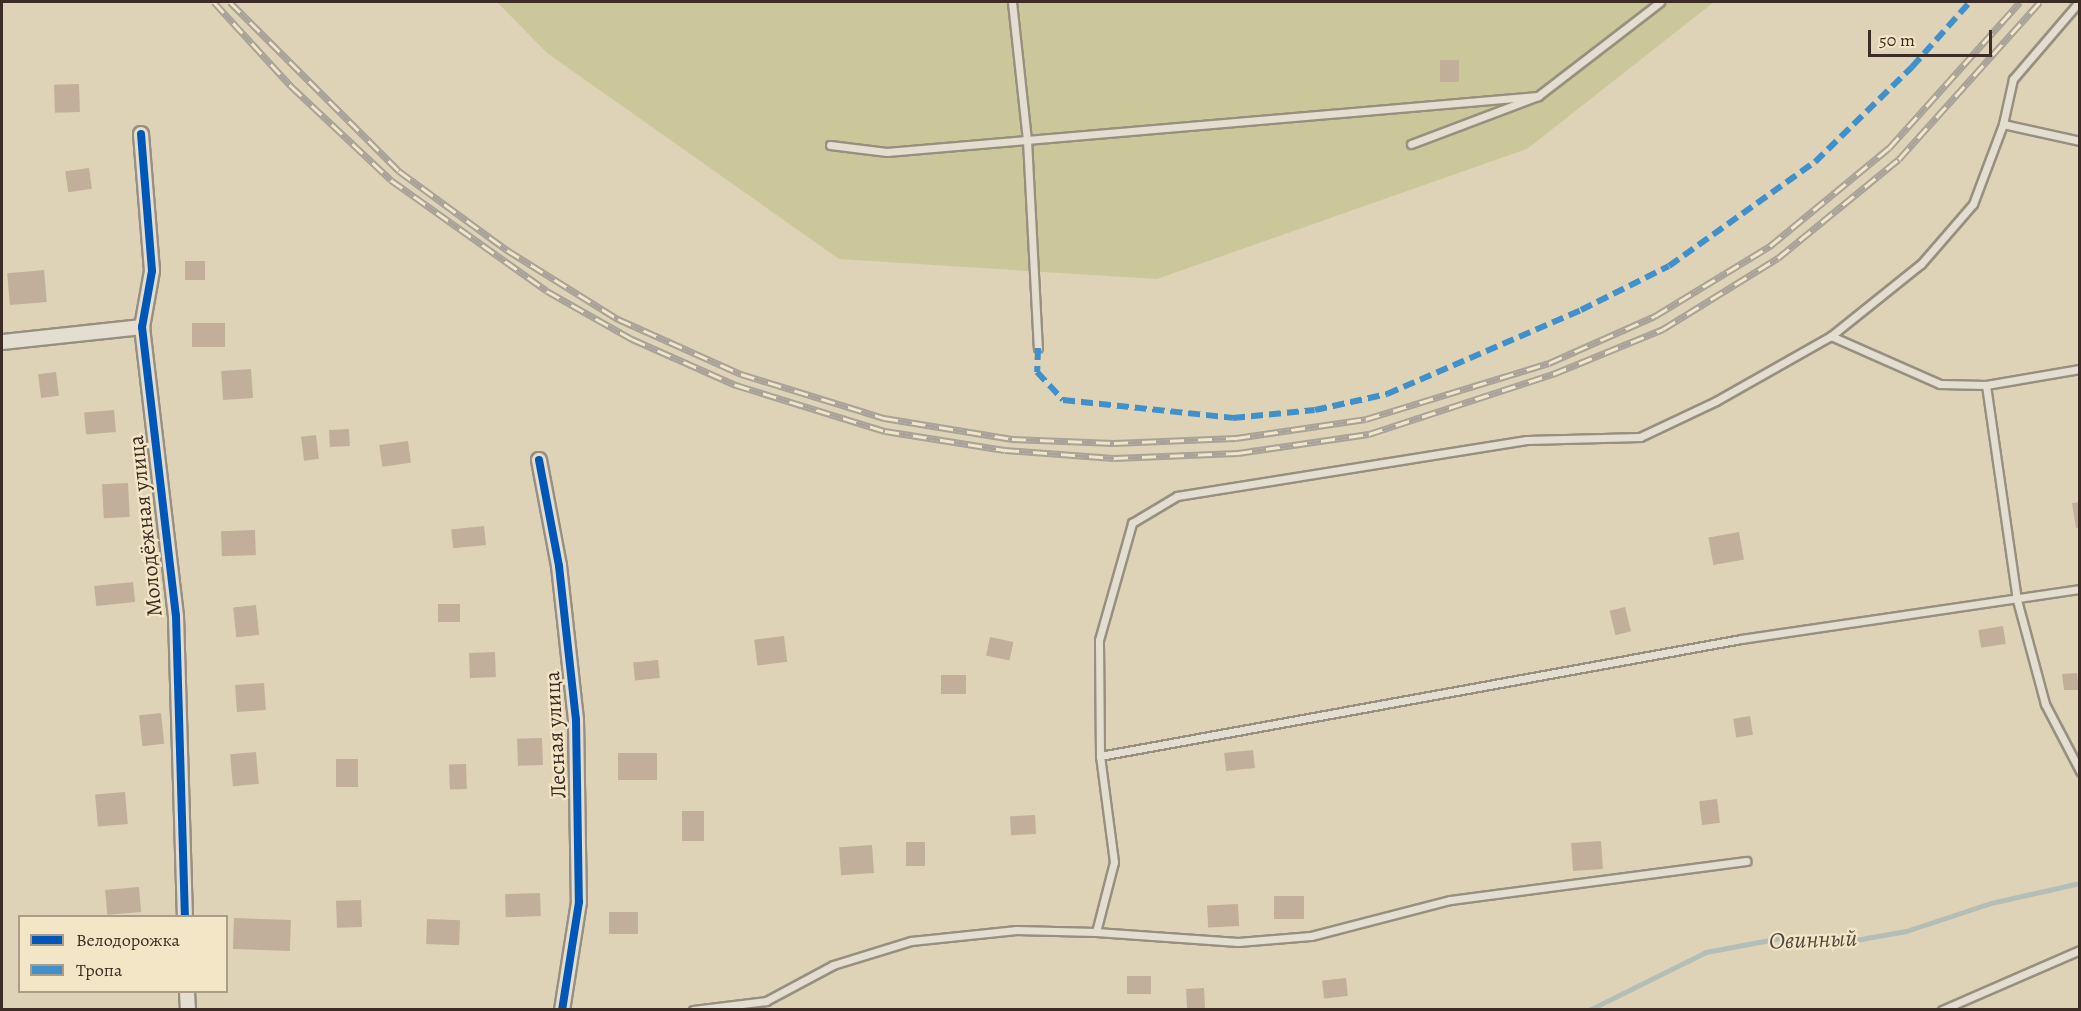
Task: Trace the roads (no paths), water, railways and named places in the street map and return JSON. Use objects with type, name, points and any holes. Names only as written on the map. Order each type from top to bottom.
[{"type":"street","name":"Молодёжная улица","points":[[141,134],[152,271],[142,327],[176,616],[185,915]]},
{"type":"street","points":[[2,342],[142,327]]},
{"type":"street","name":"Лесная улица","points":[[539,460],[559,566],[576,719],[579,902],[562,1010]]},
{"type":"street","points":[[187,993],[188,1010]]},
{"type":"lane","points":[[1012,2],[1027,140],[1038,348]]},
{"type":"lane","points":[[1410,144],[1538,96],[1660,2]]},
{"type":"lane","points":[[1096,932],[1114,862],[1100,756],[1102,617],[1132,524],[1159,503],[1527,440],[1640,437],[1716,401],[1831,336],[1921,264],[1973,204],[2003,124],[2013,79],[2079,2]]},
{"type":"lane","points":[[830,145],[887,152],[1538,96]]},
{"type":"lane","points":[[2003,124],[2079,141]]},
{"type":"lane","points":[[1831,336],[1940,384],[1986,385],[2079,369]]},
{"type":"lane","points":[[1986,385],[2017,600],[2045,704],[2079,771]]},
{"type":"lane","points":[[1100,756],[1741,639],[2079,590]]},
{"type":"lane","points":[[693,1010],[766,1001],[833,965],[911,940],[1016,930],[1096,932],[1238,942],[1311,936],[1450,900],[1746,861]]},
{"type":"lane","points":[[1942,1010],[2079,951]]},
{"type":"waterway","name":"Овинный","points":[[1589,1010],[1706,952],[1780,938],[1803,944],[1844,942],[1906,931],[1991,903],[2080,883]]},
{"type":"railway","points":[[214,2],[291,86],[391,180],[547,291],[632,339],[736,385],[885,431],[1005,450],[1114,458],[1238,453],[1369,434],[1553,374],[1663,329],[1778,258],[1899,159],[2040,2]]},
{"type":"railway","points":[[230,2],[399,171],[507,250],[618,319],[741,374],[884,418],[1012,439],[1114,443],[1236,438],[1366,419],[1549,363],[1655,316],[1770,246],[1889,148],[2020,2]]}]
